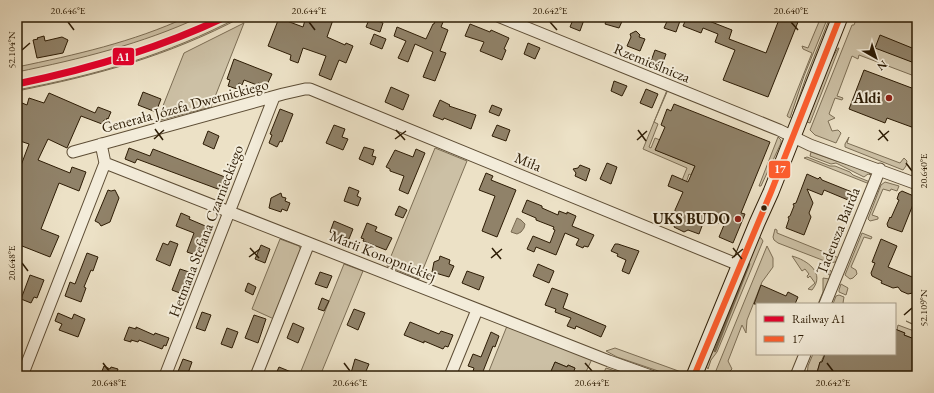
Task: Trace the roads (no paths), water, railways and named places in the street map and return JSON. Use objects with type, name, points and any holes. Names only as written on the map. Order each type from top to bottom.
[{"type":"main road","points":[[694,376],[771,192],[840,17]]},
{"type":"street","name":"Rzemieślnicza","points":[[500,17],[779,130],[836,155],[880,169],[891,175],[917,184]]},
{"type":"street","name":"Generała Józefa Dwernickiego","points":[[73,152],[305,89]]},
{"type":"street","name":"Miła","points":[[305,89],[310,89],[740,265]]},
{"type":"street","name":"Hetmana Stefana Czarnieckiego","points":[[165,376],[274,97]]},
{"type":"street","points":[[22,376],[105,163],[101,144]]},
{"type":"street","name":"Marii Konopnickiej","points":[[105,163],[477,310],[651,376]]},
{"type":"street","name":"Tadeusza Bairda","points":[[825,303],[880,169]]},
{"type":"street","points":[[256,376],[309,243]]},
{"type":"street","points":[[450,376],[477,310]]},
{"type":"street","points":[[796,376],[805,355]]},
{"type":"waterway","points":[[715,351],[749,264]]},
{"type":"rail line","name":"A1","points":[[17,84],[70,72],[123,57],[174,39],[225,17]]},
{"type":"place","name":"Aldi","points":[[889,98]]},
{"type":"place","name":"UKS BUDO","points":[[738,219]]}]
